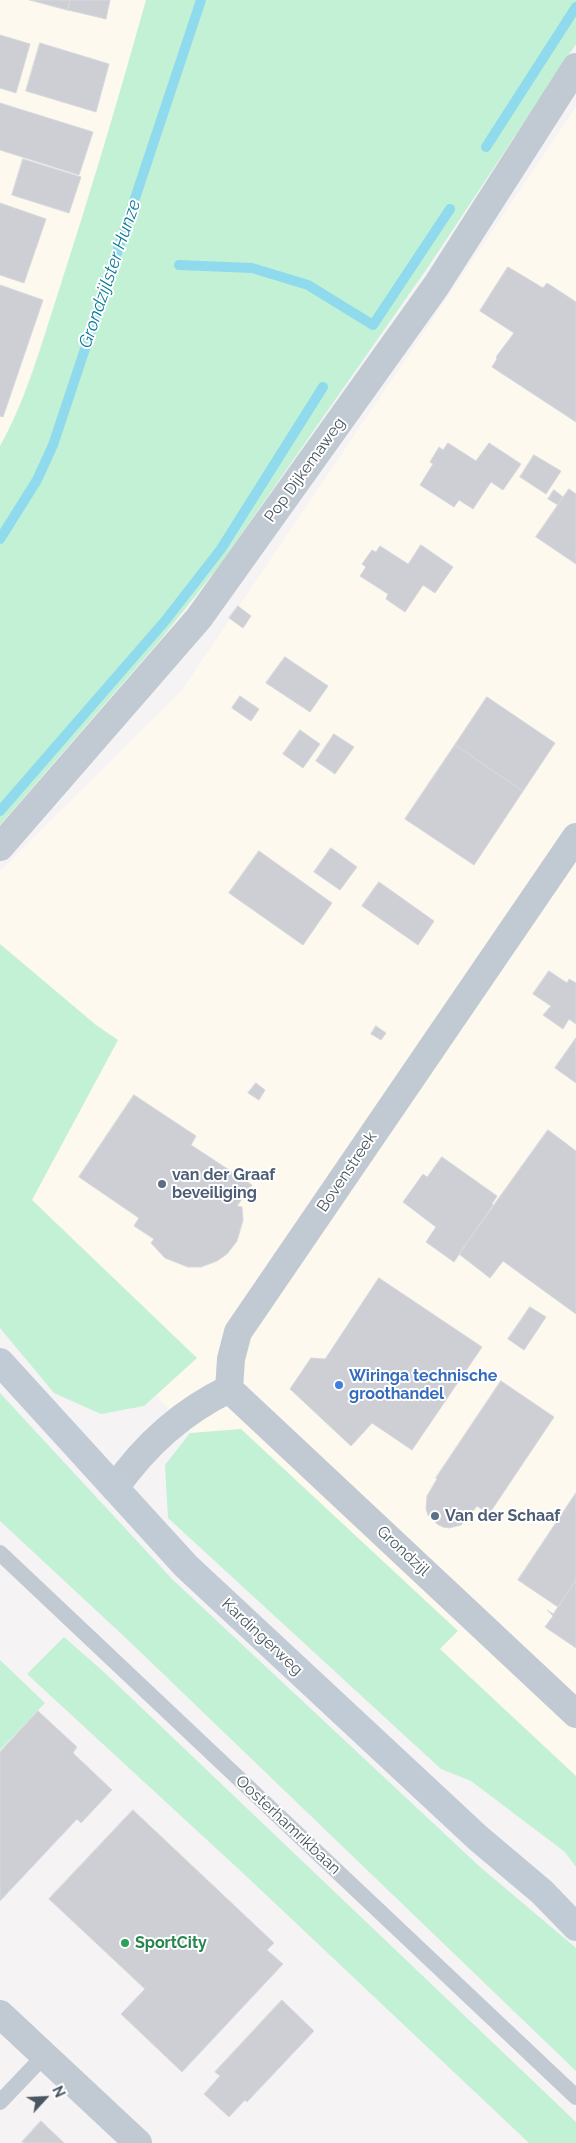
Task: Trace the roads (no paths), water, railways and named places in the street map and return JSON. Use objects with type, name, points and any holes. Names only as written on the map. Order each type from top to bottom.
[{"type":"street","name":"Pop Dijkemaweg","points":[[0,847],[199,618],[436,286],[576,67]]},
{"type":"street","name":"Bovenstreek","points":[[229,1389],[231,1359],[238,1332],[576,837]]},
{"type":"street","name":"Kardingerweg","points":[[0,1362],[186,1566],[471,1832],[542,1892],[576,1926]]},
{"type":"street","points":[[115,1488],[130,1467],[165,1430],[188,1412],[229,1389]]},
{"type":"street","name":"Grondzijl","points":[[229,1389],[576,1714]]},
{"type":"street","name":"Kardingerweg","points":[[542,1892],[576,1909]]},
{"type":"street","points":[[0,2014],[138,2143]]},
{"type":"lane","name":"Oosterhamrikbaan","points":[[0,1553],[576,2097]]},
{"type":"lane","points":[[0,2102],[44,2056]]},
{"type":"waterway","name":"Grondzijlster Hunze","points":[[0,539],[37,480],[53,445],[201,0]]},
{"type":"waterway","points":[[486,147],[576,7]]},
{"type":"waterway","points":[[179,265],[252,268],[308,285],[373,325],[450,209]]},
{"type":"waterway","points":[[0,811],[165,621],[221,549],[323,387]]},
{"type":"place","name":"van der Graaf beveiliging","points":[[162,1184]]},
{"type":"place","name":"Wiringa technische groothandel","points":[[339,1385]]},
{"type":"place","name":"Van der Schaaf","points":[[435,1516]]},
{"type":"place","name":"SportCity","points":[[125,1943]]}]
